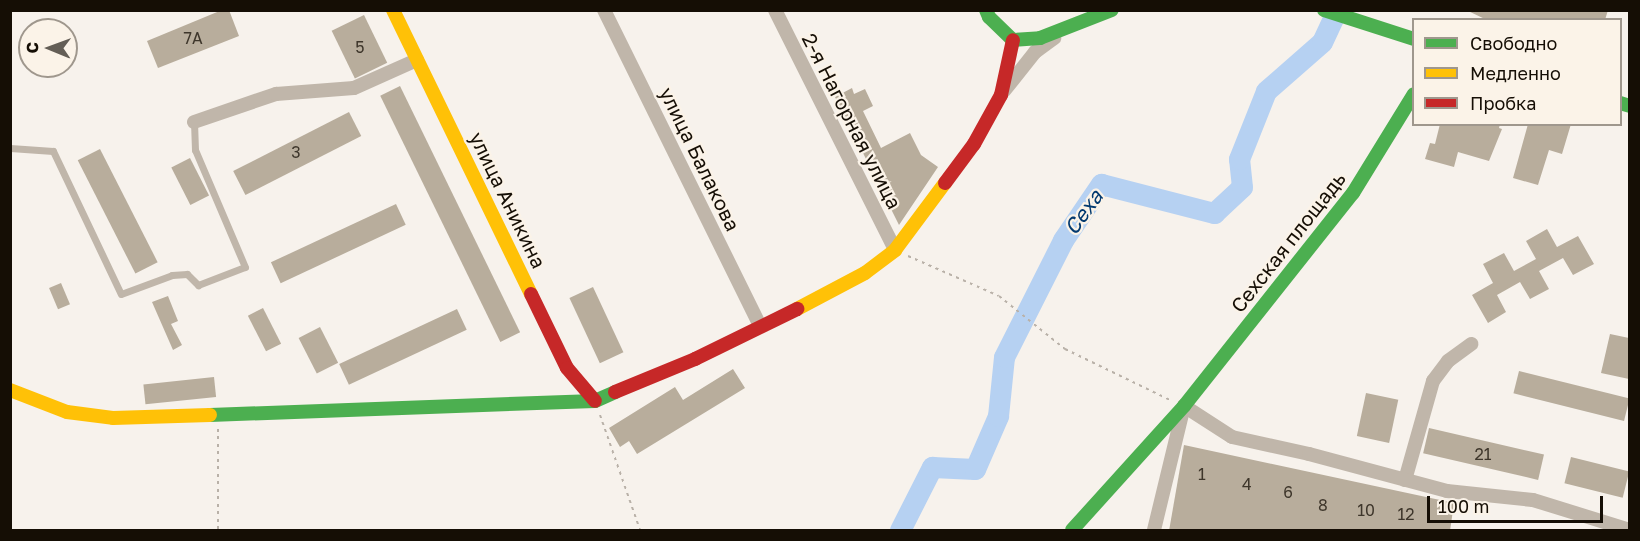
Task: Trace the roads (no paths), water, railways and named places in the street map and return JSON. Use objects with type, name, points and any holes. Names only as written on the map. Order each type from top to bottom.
[{"type":"street","name":"улица Аникина","points":[[393,10],[567,368],[595,401]]},
{"type":"street","name":"улица Балакова","points":[[604,10],[760,325]]},
{"type":"street","name":"2-я Нагорная улица","points":[[775,10],[894,250]]},
{"type":"street","points":[[986,10],[989,17],[1013,40],[1040,38],[1112,10]]},
{"type":"street","points":[[1323,10],[1412,39]]},
{"type":"street","points":[[10,390],[67,412],[101,416],[595,401],[695,359],[760,325],[834,291],[865,273],[894,250],[974,144],[1001,95],[1035,52],[1070,26]]},
{"type":"street","points":[[1001,95],[1013,40]]},
{"type":"street","points":[[194,122],[276,94],[354,88],[417,60]]},
{"type":"street","name":"Сехская площадь","points":[[1072,531],[1184,406],[1353,193],[1412,96]]},
{"type":"street","points":[[1405,480],[1433,381],[1448,361],[1471,344]]},
{"type":"street","points":[[1154,531],[1184,406],[1232,437],[1309,454],[1447,491],[1533,500],[1629,530]]},
{"type":"lane","points":[[10,148],[53,151],[122,294],[172,275],[187,274],[198,285],[245,267],[195,150],[194,122]]},
{"type":"waterway","name":"Сеха","points":[[900,530],[932,467],[975,469],[998,416],[1004,357],[1063,240],[1101,184],[1214,213],[1242,187],[1239,159],[1266,91],[1322,42],[1337,10]]}]
